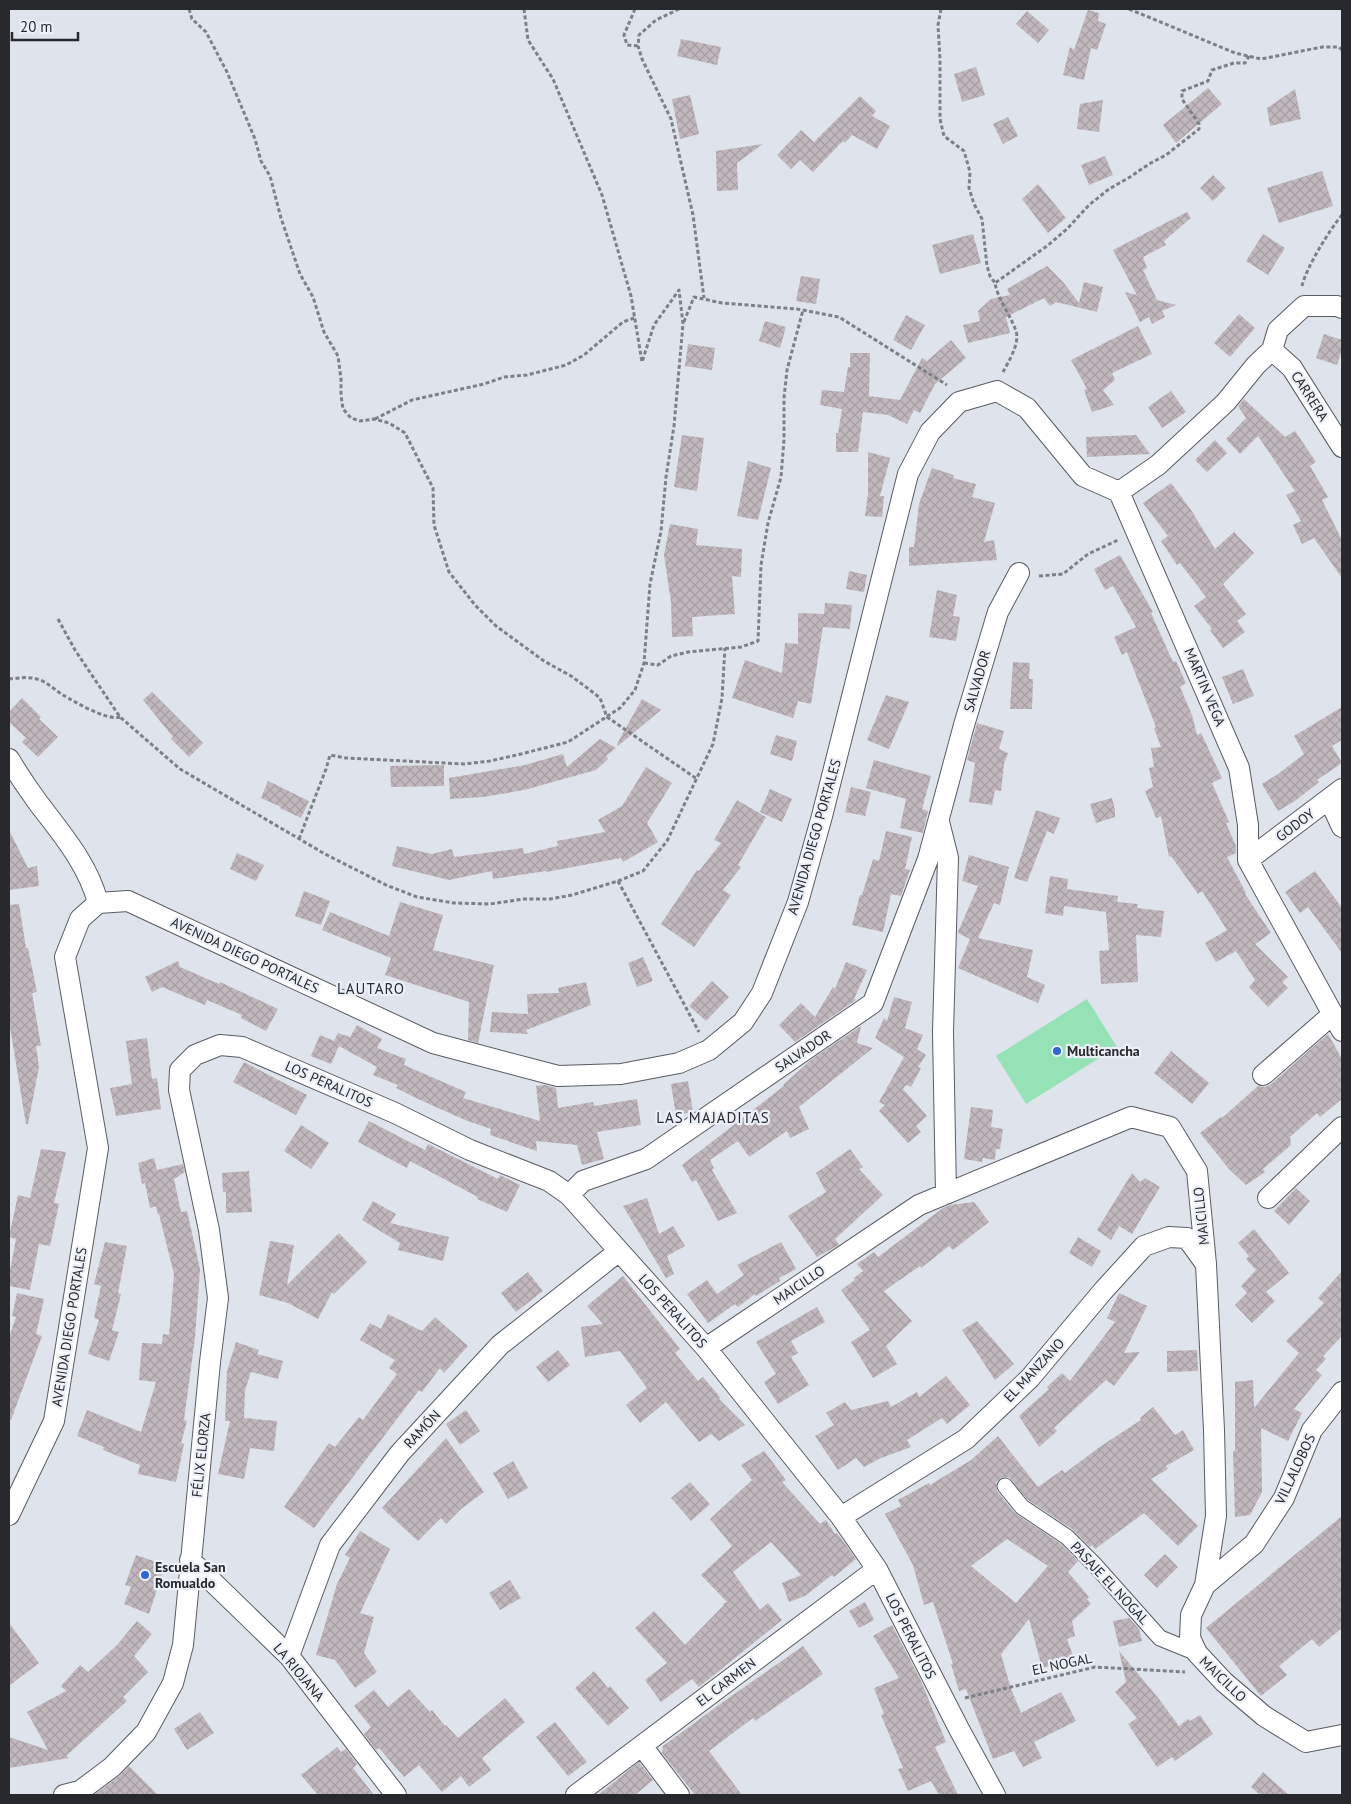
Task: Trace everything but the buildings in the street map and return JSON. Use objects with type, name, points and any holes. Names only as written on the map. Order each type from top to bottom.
[{"type":"street","points":[[997,391],[1027,408],[1082,476],[1119,492],[1158,465],[1226,402],[1256,365],[1272,350],[1278,330],[1304,306],[1337,306],[1342,308]]},
{"type":"street","name":"CARRERA","points":[[1272,350],[1292,368],[1342,447]]},
{"type":"street","name":"AVENIDA DIEGO PORTALES","points":[[9,1515],[54,1421],[98,1148],[65,957],[80,919],[98,903],[128,900],[433,1043],[558,1076],[621,1074],[679,1064],[709,1050],[743,1022],[762,993],[798,902],[822,816],[908,474],[930,432],[959,402],[997,391]]},
{"type":"street","name":"MARTIN VEGA","points":[[1119,492],[1239,768],[1248,825],[1248,860],[1338,1022]]},
{"type":"street","name":"SALVADOR","points":[[569,1195],[583,1181],[646,1159],[873,1003],[928,858],[964,725],[998,612],[1019,574]]},
{"type":"street","points":[[9,759],[70,846],[95,888],[98,903]]},
{"type":"street","points":[[1336,794],[1342,827]]},
{"type":"street","name":"GODOY","points":[[1248,860],[1336,794]]},
{"type":"street","name":"SALVADOR","points":[[939,822],[948,858],[943,1032],[946,1194]]},
{"type":"street","points":[[1263,1074],[1338,1022]]},
{"type":"street","name":"LOS PERALITOS","points":[[180,1070],[195,1055],[220,1045],[242,1047],[395,1113],[470,1150],[549,1181],[569,1195],[706,1348],[841,1517],[877,1569],[945,1703],[995,1795]]},
{"type":"street","name":"FÉLIX ELORZA","points":[[64,1795],[80,1791],[112,1767],[146,1732],[173,1683],[183,1644],[218,1298],[209,1230],[179,1090],[180,1070]]},
{"type":"street","name":"MAICILLO","points":[[706,1348],[919,1205],[1131,1117],[1170,1127],[1197,1172],[1206,1264],[1214,1430],[1216,1516],[1205,1585],[1192,1615],[1190,1638],[1197,1653],[1216,1674],[1264,1716],[1306,1742],[1342,1735]]},
{"type":"street","points":[[1268,1198],[1342,1127]]},
{"type":"street","name":"EL MANZANO","points":[[841,1517],[966,1440],[1030,1378],[1103,1291],[1144,1246],[1169,1237],[1187,1238],[1206,1264]]},
{"type":"street","name":"RAMÓN","points":[[290,1656],[330,1545],[400,1453],[500,1345],[619,1251]]},
{"type":"street","name":"VILLALOBOS","points":[[1205,1585],[1254,1544],[1284,1498],[1312,1430],[1342,1392]]},
{"type":"street","name":"PASAJE EL NOGAL","points":[[1005,1486],[1022,1507],[1067,1536],[1160,1638],[1197,1653]]},
{"type":"street","name":"LA RIOJANA","points":[[190,1560],[290,1656],[396,1795]]},
{"type":"street","name":"EL CARMEN","points":[[576,1795],[877,1569]]},
{"type":"street","points":[[642,1746],[679,1795]]},
{"type":"path","points":[[189,9],[192,19],[206,32],[227,72],[255,139],[261,161],[270,176],[281,218],[300,274],[314,297],[324,332],[338,356],[342,379],[341,395],[343,409],[352,418],[360,421],[374,420],[389,423],[405,433],[433,488],[434,525],[449,572],[460,588],[496,626],[600,698],[607,717],[698,779]]},
{"type":"path","points":[[299,839],[330,755],[346,758],[464,764],[490,761],[568,742],[620,708],[635,690],[644,663],[650,584],[661,531],[666,476],[674,426],[683,324],[679,290],[654,325],[642,362],[623,265],[602,195],[553,79],[528,40],[524,9]]},
{"type":"path","points":[[635,9],[624,35],[627,45],[638,46]]},
{"type":"path","points":[[679,9],[656,20],[639,35],[638,46],[649,77],[671,119],[693,215],[704,298]]},
{"type":"path","points":[[940,9],[938,25],[940,119],[944,136],[964,151],[970,172],[969,188],[974,204],[982,219],[990,276],[1017,332],[1014,349],[998,380],[997,391]]},
{"type":"path","points":[[1129,9],[1235,53],[1261,59],[1322,47],[1339,47],[1342,50]]},
{"type":"path","points":[[995,283],[1060,235],[1089,205],[1109,189],[1166,155],[1200,129],[1199,124],[1182,99],[1182,91],[1208,81],[1212,70],[1234,63],[1245,63],[1249,56]]},
{"type":"path","points":[[1304,306],[1300,295],[1305,275],[1334,224],[1342,215]]},
{"type":"path","points":[[683,324],[694,297],[722,303],[803,310],[839,317],[941,381],[953,390],[959,402]]},
{"type":"path","points":[[644,663],[658,665],[671,656],[688,652],[741,647],[758,641],[761,565],[768,523],[782,477],[784,398],[787,370],[803,310]]},
{"type":"path","points":[[374,420],[412,400],[484,384],[504,377],[566,365],[584,355],[623,322],[634,318]]},
{"type":"path","points":[[1019,574],[1042,576],[1063,574],[1088,554],[1137,533]]},
{"type":"path","points":[[58,619],[75,650],[120,717],[180,769],[299,839],[386,884],[417,897],[454,903],[490,904],[524,899],[550,899],[618,882],[643,871],[668,841],[713,744],[722,698],[725,648]]},
{"type":"path","points":[[9,679],[27,677],[40,680],[96,712],[116,718],[120,717]]},
{"type":"path","points":[[618,882],[709,1050]]},
{"type":"path","name":"EL NOGAL","points":[[945,1703],[1095,1667],[1216,1674]]},
{"type":"green space","name":"Multicancha","points":[[1087,999],[1117,1047],[1026,1104],[996,1056]]},
{"type":"place","name":"Multicancha","points":[[1057,1051]]},
{"type":"place","name":"Escuela San Romualdo","points":[[145,1575]]},
{"type":"district","name":"LAUTARO","points":[[371,989]]},
{"type":"district","name":"LAS MAJADITAS","points":[[713,1118]]}]
